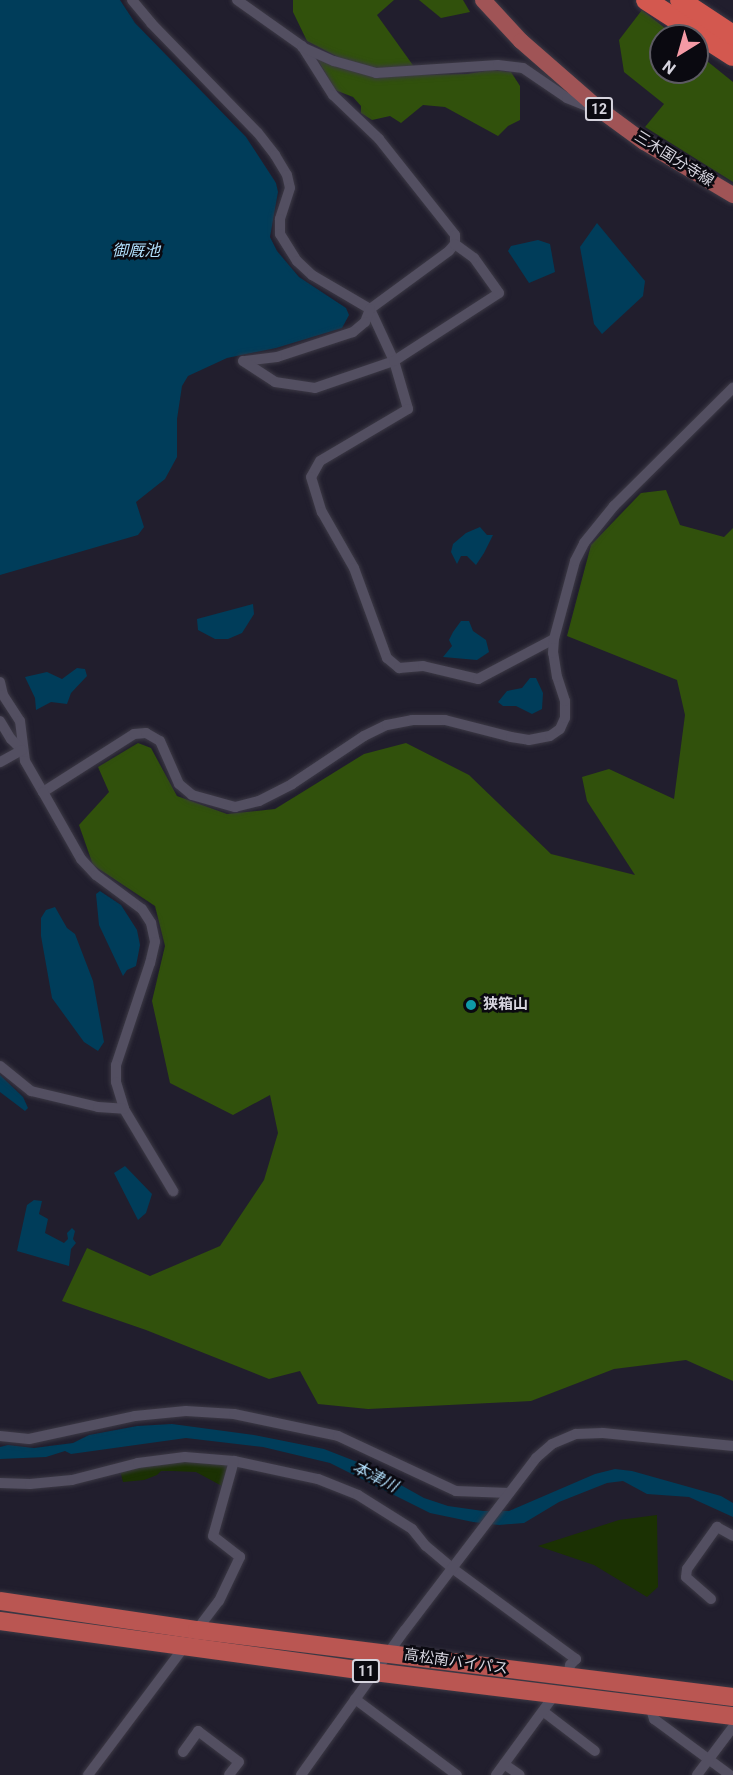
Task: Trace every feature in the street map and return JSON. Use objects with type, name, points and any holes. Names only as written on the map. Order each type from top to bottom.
[{"type":"highway","points":[[646,0],[733,56]]},
{"type":"highway","points":[[680,0],[733,34]]},
{"type":"highway","name":"高松南バイパス","points":[[0,1601],[197,1630],[733,1697]]},
{"type":"highway","name":"高松南バイパス","points":[[0,1621],[374,1672],[733,1716]]},
{"type":"main road","name":"三木国分寺線","points":[[483,0],[521,42],[599,109],[644,142],[733,195]]},
{"type":"street","points":[[132,0],[150,23],[258,133],[287,175],[290,188],[280,219],[280,234],[297,261],[312,274],[370,309],[394,361],[408,409],[320,461],[311,477],[322,512],[354,568],[387,658],[399,668],[423,666],[478,679],[554,639]]},
{"type":"street","points":[[237,0],[302,46],[334,61],[376,73],[498,65],[524,68],[567,98],[592,111],[599,109]]},
{"type":"street","points":[[302,46],[333,95],[379,139],[455,235],[454,244],[370,309],[366,322],[353,332],[277,357],[243,361],[275,382],[315,388],[394,361],[499,293],[474,258],[454,244]]},
{"type":"street","points":[[43,792],[134,734],[146,733],[160,741],[179,784],[192,795],[236,807],[259,801],[284,788],[364,736],[387,725],[412,720],[445,720],[529,740],[550,736],[560,729],[565,718],[566,701],[556,677],[553,653],[554,639],[575,561],[589,536],[614,506],[733,388]]},
{"type":"street","points":[[0,682],[3,694],[20,721],[22,750],[33,777],[81,859],[96,875],[142,909],[151,923],[155,942],[116,1065],[116,1082],[124,1109],[173,1191]]},
{"type":"street","points":[[0,721],[11,739],[22,750]]},
{"type":"street","points":[[0,762],[22,750]]},
{"type":"street","points":[[0,1066],[31,1091],[105,1109],[124,1109]]},
{"type":"street","points":[[0,1436],[29,1439],[135,1416],[186,1411],[234,1414],[338,1436],[456,1491],[508,1496]]},
{"type":"street","points":[[301,1775],[388,1653],[543,1452],[564,1437],[603,1433],[733,1446]]},
{"type":"street","points":[[0,1483],[30,1484],[72,1480],[138,1462],[185,1457],[234,1461],[318,1479],[358,1495],[412,1529],[426,1546],[452,1568],[576,1659],[570,1665],[568,1678]]},
{"type":"street","points":[[88,1775],[219,1601],[240,1557],[213,1536],[234,1461]]},
{"type":"street","points":[[711,1599],[686,1577],[687,1569],[717,1527],[733,1536]]},
{"type":"street","points":[[496,1775],[555,1694]]},
{"type":"street","points":[[355,1699],[458,1775]]},
{"type":"street","points":[[650,1706],[654,1719],[730,1775]]},
{"type":"street","points":[[544,1712],[595,1751]]},
{"type":"street","points":[[697,1775],[733,1727]]},
{"type":"street","points":[[183,1752],[198,1731],[239,1762],[230,1775]]},
{"type":"street","points":[[504,1764],[520,1775]]},
{"type":"green space","points":[[293,0],[394,0],[377,15],[420,75],[467,74],[492,70],[511,72],[520,86],[520,120],[508,126],[498,136],[445,107],[423,105],[401,123],[390,116],[372,120],[361,113],[361,106],[353,97],[335,90],[318,60],[340,58],[307,41],[293,12]]},
{"type":"green space","points":[[419,0],[463,0],[470,12],[441,18]]},
{"type":"green space","points":[[642,10],[660,24],[649,24],[649,84],[709,84],[709,63],[733,82],[733,182],[645,127],[664,104],[624,72],[619,40]]},
{"type":"green space","points":[[666,490],[680,525],[724,537],[733,528],[733,1381],[686,1360],[614,1369],[531,1401],[368,1409],[318,1404],[300,1371],[269,1379],[146,1330],[62,1301],[87,1248],[150,1276],[220,1246],[264,1180],[278,1133],[270,1095],[233,1115],[170,1083],[152,1001],[165,946],[155,906],[93,865],[79,825],[109,792],[98,767],[138,743],[151,748],[177,796],[227,814],[275,809],[364,754],[406,743],[469,775],[551,854],[635,875],[587,801],[582,777],[609,769],[674,799],[685,715],[677,680],[567,636],[591,545],[641,493]]},
{"type":"green space","points":[[172,1460],[230,1463],[222,1486],[196,1472],[173,1471],[161,1471],[144,1480],[123,1482],[120,1470]]},
{"type":"green space","points":[[657,1515],[658,1587],[647,1597],[594,1565],[538,1546],[619,1520]]},
{"type":"water","name":"御厩池","points":[[0,0],[120,0],[135,23],[246,137],[276,183],[278,192],[270,237],[277,251],[299,277],[346,308],[349,315],[342,328],[276,348],[227,358],[188,376],[182,386],[177,419],[177,457],[165,479],[136,502],[144,527],[138,535],[0,575]]},
{"type":"water","points":[[597,223],[645,281],[643,296],[602,334],[594,324],[580,247]]},
{"type":"water","points":[[538,240],[550,244],[555,272],[529,283],[508,251],[511,246]]},
{"type":"water","points":[[480,527],[487,535],[493,535],[484,553],[476,565],[467,556],[461,556],[457,564],[451,552],[453,544],[466,533]]},
{"type":"water","points":[[253,604],[254,614],[242,633],[228,639],[215,639],[198,630],[197,619]]},
{"type":"water","points":[[461,621],[469,621],[473,631],[486,640],[489,652],[477,660],[443,657],[452,646],[449,640]]},
{"type":"water","points":[[77,668],[85,669],[87,676],[71,693],[67,704],[51,702],[36,710],[35,698],[25,677],[47,672],[62,679]]},
{"type":"water","points":[[530,678],[536,678],[543,693],[542,709],[532,714],[516,706],[503,706],[498,702],[507,691],[522,688]]},
{"type":"water","points":[[100,891],[121,905],[137,930],[140,945],[136,966],[127,970],[123,976],[99,925],[96,894]]},
{"type":"water","points":[[55,907],[67,928],[75,934],[93,981],[104,1042],[98,1051],[84,1042],[52,998],[41,936],[41,918],[46,910]]},
{"type":"water","points":[[0,1075],[23,1097],[28,1108],[25,1111],[0,1092]]},
{"type":"water","points":[[125,1166],[152,1194],[146,1213],[138,1220],[114,1173]]},
{"type":"water","points":[[34,1200],[42,1201],[39,1214],[48,1219],[45,1233],[64,1243],[68,1239],[67,1233],[72,1228],[75,1231],[73,1239],[76,1243],[71,1249],[69,1266],[17,1251],[27,1205]]},
{"type":"water","name":"本津川","points":[[172,1424],[254,1435],[324,1449],[365,1465],[424,1498],[448,1506],[483,1511],[509,1511],[595,1474],[615,1469],[632,1471],[721,1496],[733,1503],[733,1517],[689,1497],[647,1494],[623,1481],[607,1483],[559,1502],[524,1523],[499,1525],[473,1522],[430,1513],[330,1463],[263,1447],[186,1438],[71,1454],[65,1451],[46,1457],[0,1459],[0,1447],[8,1445],[34,1448],[73,1443],[89,1435],[137,1426]]},
{"type":"place","name":"狭箱山","points":[[471,1005]]}]
